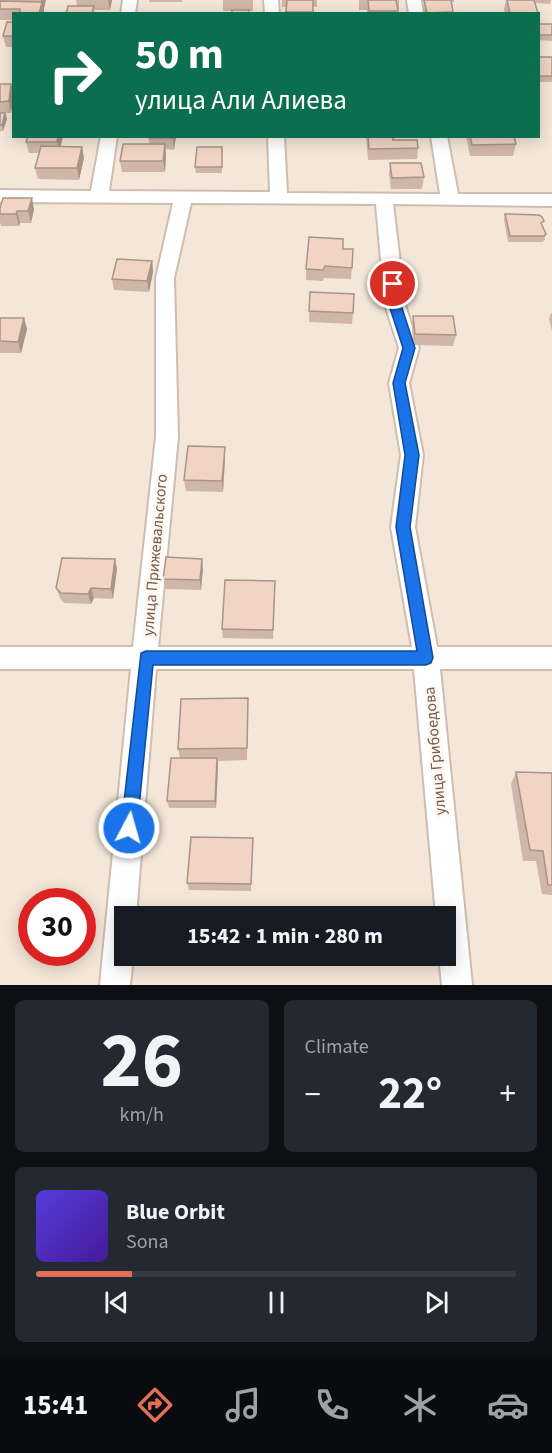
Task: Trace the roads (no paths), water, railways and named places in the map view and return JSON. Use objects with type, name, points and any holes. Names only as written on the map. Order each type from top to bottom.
[{"type":"street","points":[[99,197],[109,138]]},
{"type":"street","points":[[276,138],[279,199]]},
{"type":"street","points":[[439,138],[450,200]]},
{"type":"street","points":[[0,196],[552,200]]},
{"type":"street","name":"улица Прижевальского","points":[[115,985],[158,507],[167,437],[165,278],[183,198]]},
{"type":"street","name":"улица Грибоедова","points":[[384,200],[395,305],[409,348],[399,383],[412,455],[403,527],[426,658],[457,985]]},
{"type":"street","points":[[0,658],[552,658]]}]
